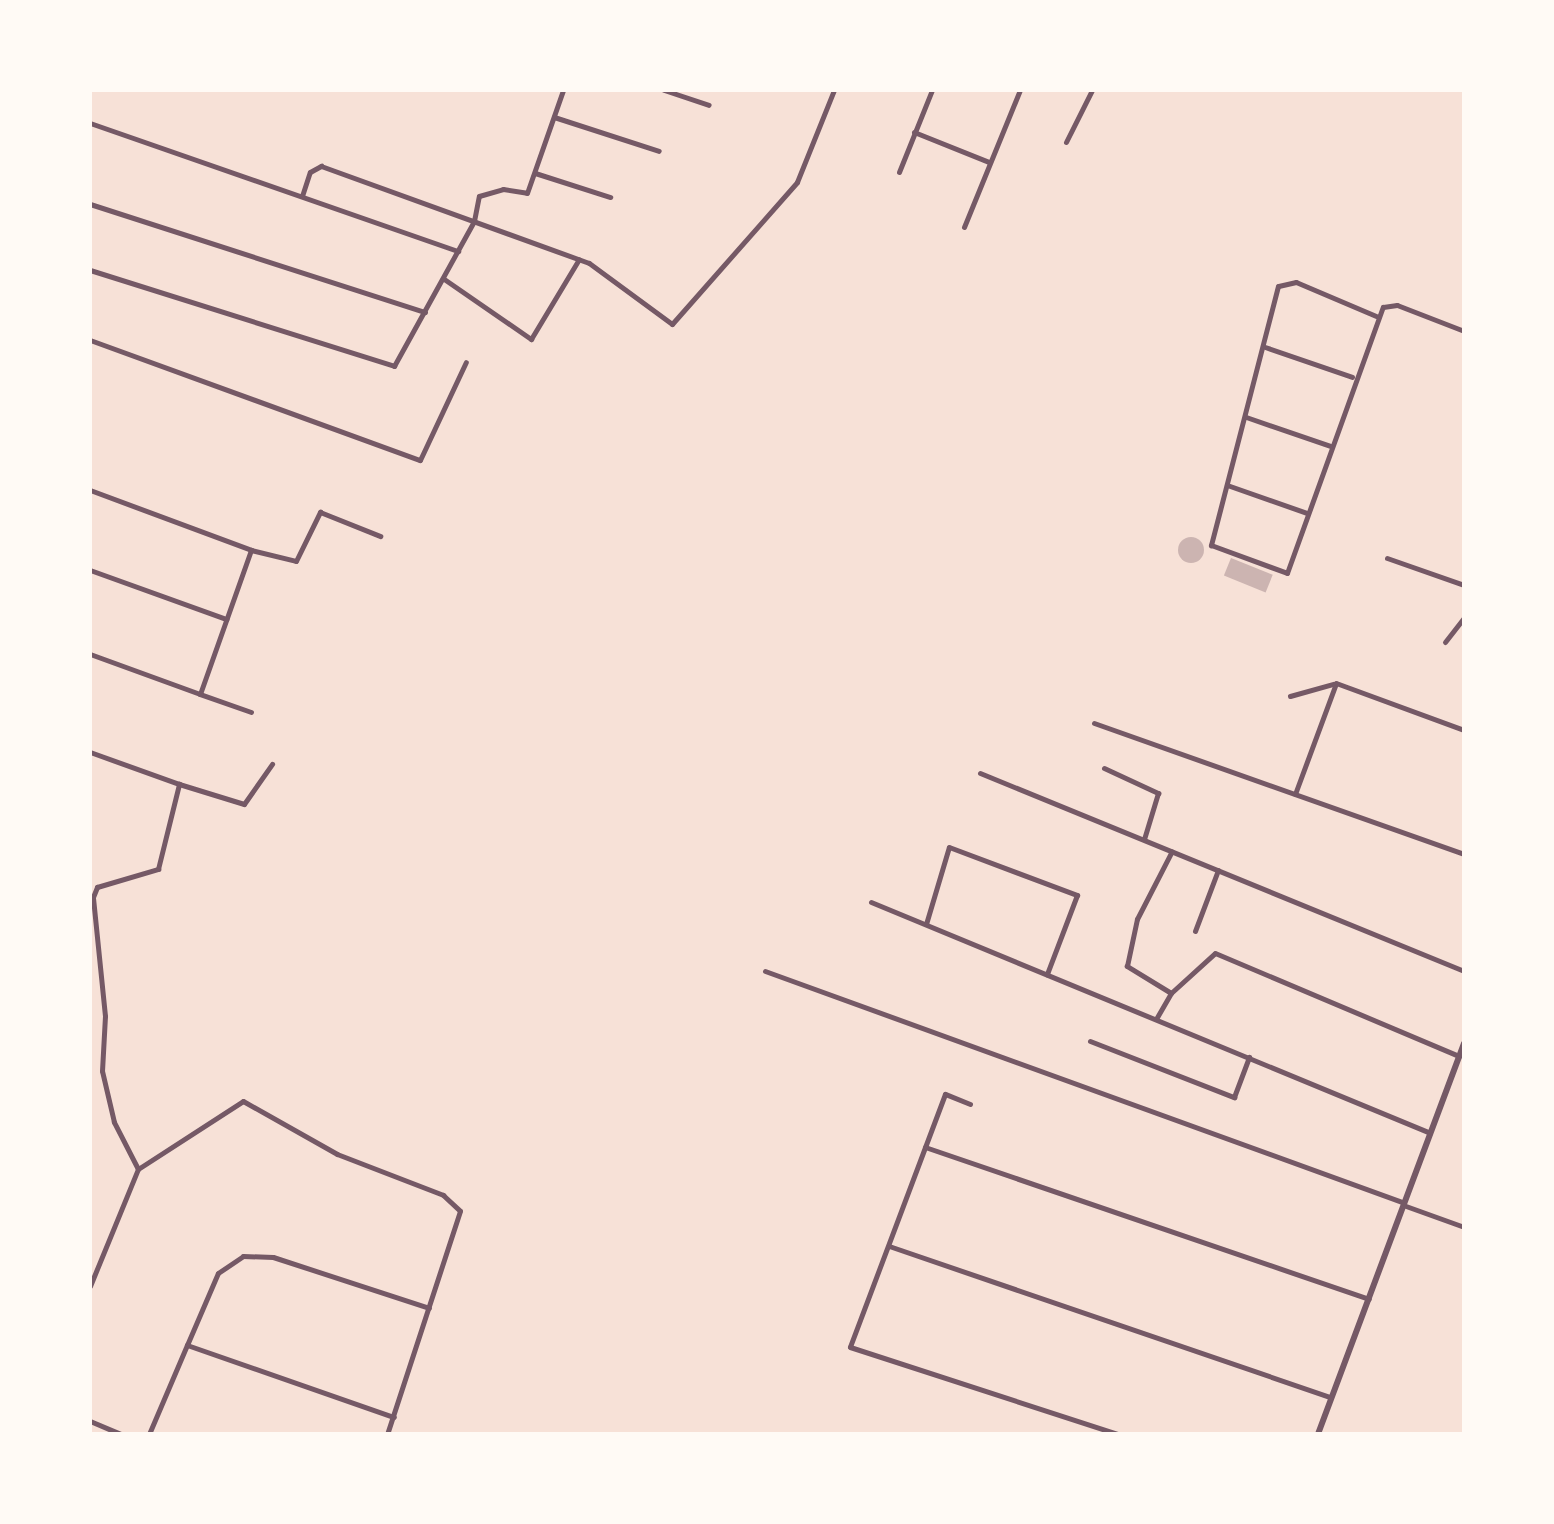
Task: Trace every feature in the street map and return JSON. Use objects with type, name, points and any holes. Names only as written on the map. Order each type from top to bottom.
[{"type":"street","points":[[90,270],[394,366],[474,221],[480,196],[503,189],[528,193],[563,90]]},
{"type":"street","points":[[664,90],[709,105]]},
{"type":"street","points":[[302,196],[315,165],[580,259],[672,324],[797,182],[834,90]]},
{"type":"street","points":[[899,172],[932,90]]},
{"type":"street","points":[[964,227],[1020,90]]},
{"type":"street","points":[[1066,142],[1092,90]]},
{"type":"street","points":[[554,116],[659,152]]},
{"type":"street","points":[[90,123],[458,251]]},
{"type":"street","points":[[914,132],[989,162]]},
{"type":"street","points":[[534,173],[610,197]]},
{"type":"street","points":[[90,204],[425,312]]},
{"type":"street","points":[[444,278],[532,339],[580,259]]},
{"type":"street","points":[[1376,316],[1296,282],[1278,286],[1211,540],[1216,548],[1286,573],[1376,316],[1397,305],[1464,331]]},
{"type":"street","points":[[90,340],[420,460],[466,362]]},
{"type":"street","points":[[1265,347],[1353,378]]},
{"type":"street","points":[[1246,417],[1330,446]]},
{"type":"street","points":[[1227,485],[1307,513]]},
{"type":"street","points":[[90,490],[251,550],[296,561],[320,512],[380,536]]},
{"type":"street","points":[[200,694],[251,550]]},
{"type":"street","points":[[1387,558],[1464,585]]},
{"type":"street","points":[[90,570],[226,620]]},
{"type":"street","points":[[1444,642],[1464,618]]},
{"type":"street","points":[[90,654],[251,712]]},
{"type":"street","points":[[1295,794],[1322,712],[1336,683]]},
{"type":"street","points":[[1290,696],[1336,683],[1464,730]]},
{"type":"street","points":[[1094,723],[1464,854]]},
{"type":"street","points":[[90,752],[244,804],[272,764]]},
{"type":"street","points":[[1104,768],[1158,793],[1144,839]]},
{"type":"street","points":[[980,773],[1464,971]]},
{"type":"street","points":[[138,1169],[114,1122],[102,1071],[105,1016],[92,896],[97,888],[158,870],[179,784]]},
{"type":"street","points":[[926,924],[948,847],[1077,895],[1046,974]]},
{"type":"street","points":[[1171,994],[1127,966],[1137,919],[1172,851]]},
{"type":"street","points":[[1195,931],[1218,870]]},
{"type":"street","points":[[871,902],[1428,1132]]},
{"type":"street","points":[[1156,1019],[1171,994],[1215,953],[1459,1056]]},
{"type":"street","points":[[766,970],[1464,1226]]},
{"type":"street","points":[[1090,1041],[1234,1098],[1249,1058]]},
{"type":"street","points":[[1318,1434],[1464,1043]]},
{"type":"street","points":[[970,1104],[945,1094],[850,1347],[1117,1434]]},
{"type":"street","points":[[90,1286],[138,1169],[244,1101],[338,1154],[443,1195],[460,1211],[387,1434]]},
{"type":"street","points":[[925,1147],[1370,1300]]},
{"type":"street","points":[[890,1246],[1333,1398]]},
{"type":"street","points":[[149,1434],[218,1273],[243,1256],[273,1257],[429,1308]]},
{"type":"street","points":[[186,1345],[394,1416]]},
{"type":"street","points":[[90,1422],[120,1434]]},
{"type":"building","points":[[1191,537],[1200,541],[1204,550],[1200,559],[1191,563],[1182,559],[1178,550],[1182,541]]},
{"type":"building","points":[[1231,558],[1273,575],[1266,592],[1224,576]]}]
